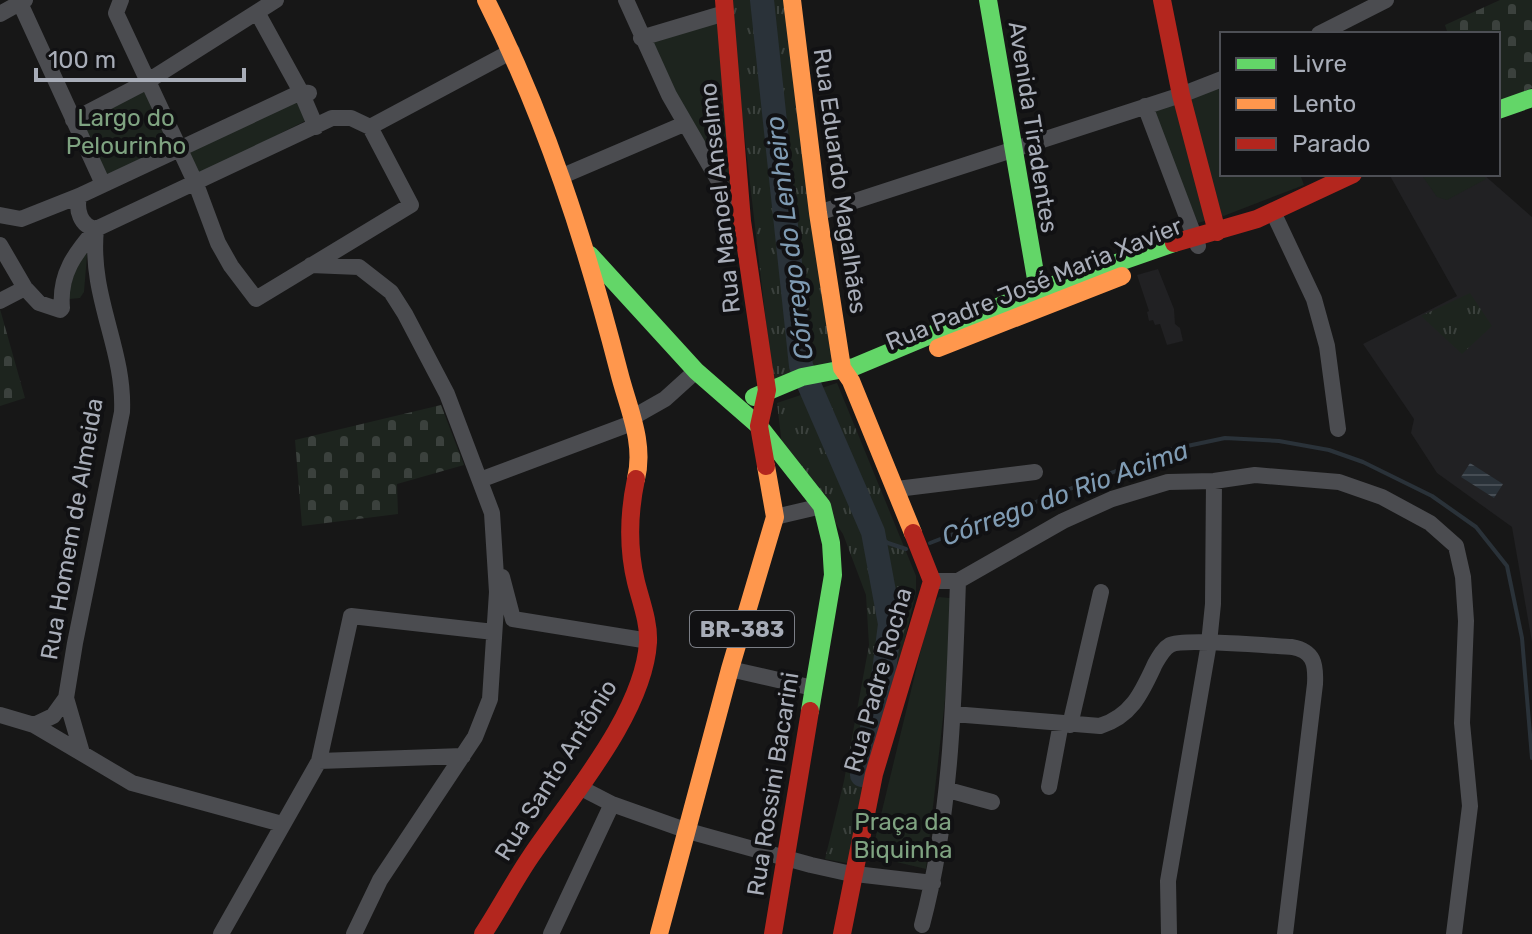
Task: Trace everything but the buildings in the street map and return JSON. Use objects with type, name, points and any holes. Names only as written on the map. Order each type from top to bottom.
[{"type":"main road","name":"Rua Santo Antônio","points":[[483,934],[528,859],[579,787],[636,692],[649,641],[634,573],[630,522],[633,485],[641,455],[587,251],[540,114],[486,0]]},
{"type":"main road","name":"Rua Eduardo Magalhães","points":[[792,0],[839,374],[897,489],[929,572]]},
{"type":"main road","name":"Avenida Tiradentes","points":[[988,0],[1039,300]]},
{"type":"main road","points":[[1162,0],[1181,95],[1217,232]]},
{"type":"main road","name":"Rua Manoel Anselmo","points":[[725,7],[742,221],[767,390]]},
{"type":"main road","points":[[1500,109],[1532,98]]},
{"type":"main road","name":"Rua Padre José Maria Xavier","points":[[730,399],[747,401],[767,390],[801,380],[839,374],[1273,212],[1349,176]]},
{"type":"main road","name":"Rua Rossini Bacarini","points":[[587,251],[696,371],[759,426],[822,506],[831,543],[833,575],[773,934]]},
{"type":"main road","name":"BR-383","points":[[659,934],[730,669],[775,517],[759,426],[767,390]]},
{"type":"main road","name":"Rua Padre Rocha","points":[[842,934],[850,873],[929,572]]},
{"type":"street","points":[[0,245],[25,288],[39,303],[46,307],[62,308],[67,268],[81,244],[96,229],[196,184],[316,127],[342,116],[370,127],[411,205],[256,299],[218,243],[196,184],[116,13],[121,0]]},
{"type":"street","points":[[73,120],[148,81],[276,0]]},
{"type":"street","points":[[626,0],[641,38],[684,124],[742,221]]},
{"type":"street","points":[[1323,32],[1386,0]]},
{"type":"street","points":[[0,14],[22,2],[103,184]]},
{"type":"street","points":[[641,38],[725,7]]},
{"type":"street","points":[[257,12],[305,93],[316,127]]},
{"type":"street","points":[[370,127],[512,51]]},
{"type":"street","points":[[818,213],[1014,151],[1220,80]]},
{"type":"street","points":[[0,215],[15,219],[28,217],[305,93]]},
{"type":"street","points":[[1145,106],[1197,241]]},
{"type":"street","points":[[560,177],[684,124]]},
{"type":"street","points":[[79,196],[79,216],[89,228],[96,229]]},
{"type":"street","points":[[1273,212],[1314,299],[1327,346],[1338,429]]},
{"type":"street","name":"Rua Homem de Almeida","points":[[66,698],[122,412],[122,383],[96,279],[93,257],[96,229]]},
{"type":"street","points":[[311,265],[359,267],[391,292],[405,314],[447,394],[480,480],[492,513],[496,556],[490,699],[475,737],[380,880],[354,934]]},
{"type":"street","points":[[0,301],[25,288]]},
{"type":"street","points":[[480,480],[632,423],[635,416],[665,399],[696,371]]},
{"type":"street","points":[[897,489],[1035,472]]},
{"type":"street","points":[[929,572],[958,581],[1063,521],[1112,499],[1168,482],[1214,481],[1255,475],[1339,482],[1382,497],[1430,523],[1456,546],[1463,577],[1466,621],[1462,723],[1470,806],[1454,934]]},
{"type":"street","points":[[1169,934],[1168,881],[1213,604],[1214,481]]},
{"type":"street","points":[[775,517],[822,506]]},
{"type":"street","points":[[496,556],[513,619],[649,641]]},
{"type":"street","points":[[922,925],[933,883],[948,790],[958,581]]},
{"type":"street","points":[[1049,787],[1101,592]]},
{"type":"street","points":[[221,934],[319,761],[351,616],[494,632]]},
{"type":"street","points":[[953,714],[1100,726],[1121,718],[1140,695],[1163,650],[1170,645],[1184,641],[1292,647],[1308,652],[1313,658],[1315,684],[1285,934]]},
{"type":"street","points":[[730,669],[813,688]]},
{"type":"street","points":[[34,725],[53,716],[66,698]]},
{"type":"street","points":[[66,698],[82,753]]},
{"type":"street","points":[[0,715],[34,725],[132,783],[282,824]]},
{"type":"street","points":[[319,761],[463,756]]},
{"type":"street","points":[[579,787],[612,804],[688,831],[811,865],[933,883]]},
{"type":"street","points":[[948,790],[992,802]]},
{"type":"street","points":[[551,934],[612,804]]},
{"type":"shaded area","points":[[1390,176],[1485,176],[1532,217],[1532,642],[1512,527],[1437,473],[1411,433],[1414,419],[1363,344],[1457,296]]},
{"type":"shaded area","points":[[1158,269],[1183,341],[1167,345],[1160,324],[1149,321],[1149,311],[1137,275]]},
{"type":"shaded area","points":[[1470,463],[1503,484],[1494,498],[1461,477]]},
{"type":"green space","points":[[729,0],[791,0],[832,364],[773,383]]},
{"type":"green space","points":[[1500,0],[1532,0],[1532,88],[1500,101],[1500,32],[1447,32],[1445,25]]},
{"type":"green space","points":[[717,19],[736,202],[645,40]]},
{"type":"green space","points":[[1220,87],[1220,176],[1301,176],[1304,185],[1221,217],[1189,99]]},
{"type":"green space","name":"Largo do Pelourinho","points":[[146,89],[172,144],[106,175],[80,120]]},
{"type":"green space","points":[[295,96],[307,120],[198,175],[186,150]]},
{"type":"green space","points":[[1180,102],[1208,220],[1198,223],[1152,111]]},
{"type":"green space","points":[[1422,176],[1484,176],[1486,179],[1447,200],[1437,197]]},
{"type":"green space","points":[[88,244],[84,292],[80,298],[70,299],[68,296],[74,274]]},
{"type":"green space","points":[[1470,293],[1492,326],[1462,354],[1421,316]]},
{"type":"green space","points":[[0,309],[25,398],[0,406]]},
{"type":"green space","points":[[837,383],[916,576],[916,592],[852,864],[825,859],[844,781],[869,645],[866,595],[843,534],[782,445],[777,403]]},
{"type":"green space","points":[[441,405],[464,465],[397,484],[398,514],[302,526],[295,440]]},
{"type":"green space","name":"Praça da Biquinha","points":[[939,597],[950,598],[953,603],[926,869],[871,856],[932,604]]},
{"type":"waterway","name":"Córrego do Lenheiro","points":[[762,0],[801,366],[873,532],[890,624],[884,671],[862,775]]},
{"type":"waterway","name":"Córrego do Rio Acima","points":[[930,543],[1173,449],[1225,438],[1279,441],[1329,450],[1363,462],[1432,496],[1476,527],[1507,566],[1522,638],[1532,758]]},
{"type":"waterway","name":"Córrego do Rio Acima","points":[[873,532],[888,543],[906,549]]},
{"type":"traffic: fast","points":[[988,0],[1040,302]]},
{"type":"traffic: fast","points":[[1500,109],[1532,98]]},
{"type":"traffic: fast","points":[[754,397],[802,377],[854,367],[1036,291],[1174,243]]},
{"type":"traffic: fast","points":[[590,255],[696,371],[759,426],[822,506],[831,543],[833,575],[810,711]]},
{"type":"traffic: slow","points":[[486,0],[546,136],[578,229],[634,425],[638,452],[636,479]]},
{"type":"traffic: slow","points":[[792,0],[818,213],[842,368],[851,381],[913,533]]},
{"type":"traffic: slow","points":[[938,348],[1122,276]]},
{"type":"traffic: slow","points":[[659,934],[730,669],[775,517],[766,466]]},
{"type":"traffic: jam","points":[[724,0],[742,221],[767,390],[759,426],[766,466]]},
{"type":"traffic: jam","points":[[1162,0],[1181,95],[1217,232]]},
{"type":"traffic: jam","points":[[1174,243],[1257,219],[1349,176]]},
{"type":"traffic: jam","points":[[483,934],[531,856],[603,754],[634,697],[648,642],[631,544],[636,479]]},
{"type":"traffic: jam","points":[[842,934],[874,774],[932,581],[913,533]]},
{"type":"traffic: jam","points":[[773,934],[810,711]]}]
